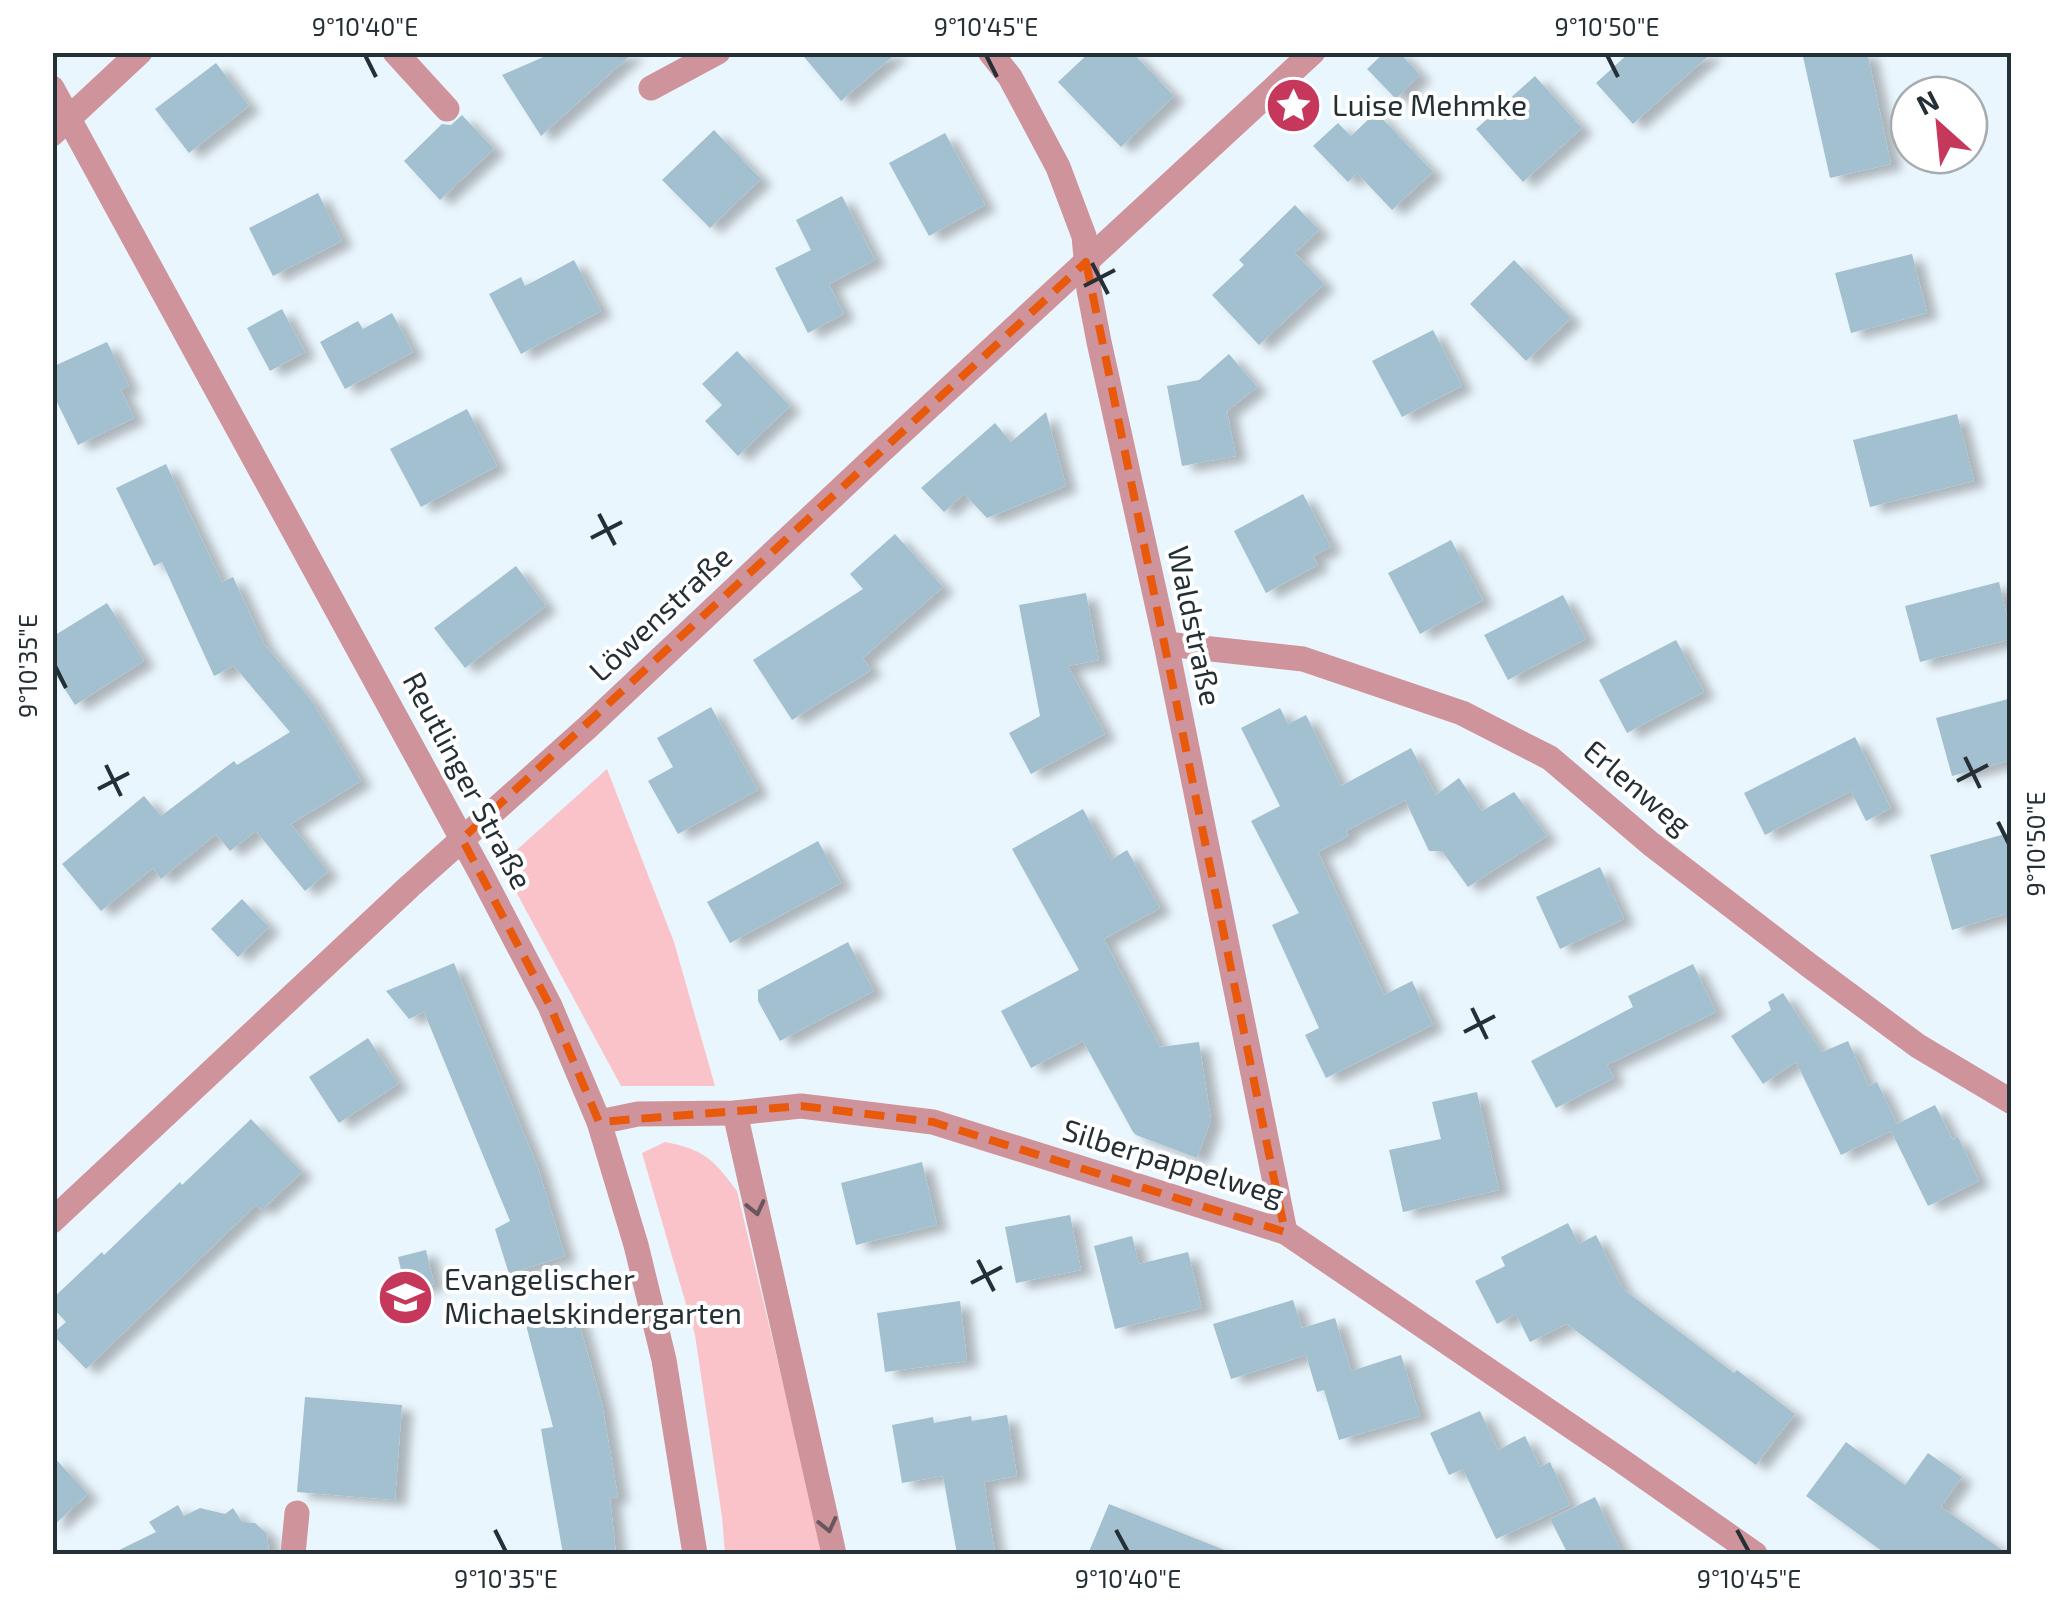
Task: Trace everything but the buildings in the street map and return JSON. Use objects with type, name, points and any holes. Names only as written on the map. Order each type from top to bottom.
[{"type":"street","points":[[61,126],[140,52]]},
{"type":"street","points":[[396,52],[447,109]]},
{"type":"street","points":[[651,88],[718,52]]},
{"type":"street","name":"Waldstraße","points":[[990,52],[1010,77],[1058,167],[1084,236],[1099,342],[1166,644],[1285,1232]]},
{"type":"street","name":"Löwenstraße","points":[[52,1221],[1313,52]]},
{"type":"street","name":"Reutlinger Straße","points":[[52,88],[61,126],[462,839],[550,1006],[599,1122],[636,1245],[664,1360],[695,1554]]},
{"type":"street","name":"Erlenweg","points":[[1166,644],[1304,659],[1462,712],[1550,758],[1651,844],[1810,966],[1918,1046],[2012,1102]]},
{"type":"street","name":"Silberpappelweg","points":[[599,1122],[638,1114],[735,1113],[801,1106],[933,1122],[1285,1232],[1755,1554]]},
{"type":"street","points":[[735,1113],[834,1554]]},
{"type":"street","points":[[293,1554],[297,1513]]},
{"type":"highlighted area","points":[[1086,262],[1285,1232],[933,1122],[801,1106],[599,1122],[550,1006],[462,839]]},
{"type":"shaded area","points":[[607,769],[674,942],[715,1086],[621,1086],[501,864]]},
{"type":"shaded area","points":[[665,1142],[707,1158],[737,1191],[821,1554],[725,1554],[695,1335],[642,1153]]},
{"type":"place","name":"Luise Mehmke","points":[[1293,106]]},
{"type":"place","name":"Evangelischer Michaelskindergarten","points":[[405,1297]]}]
